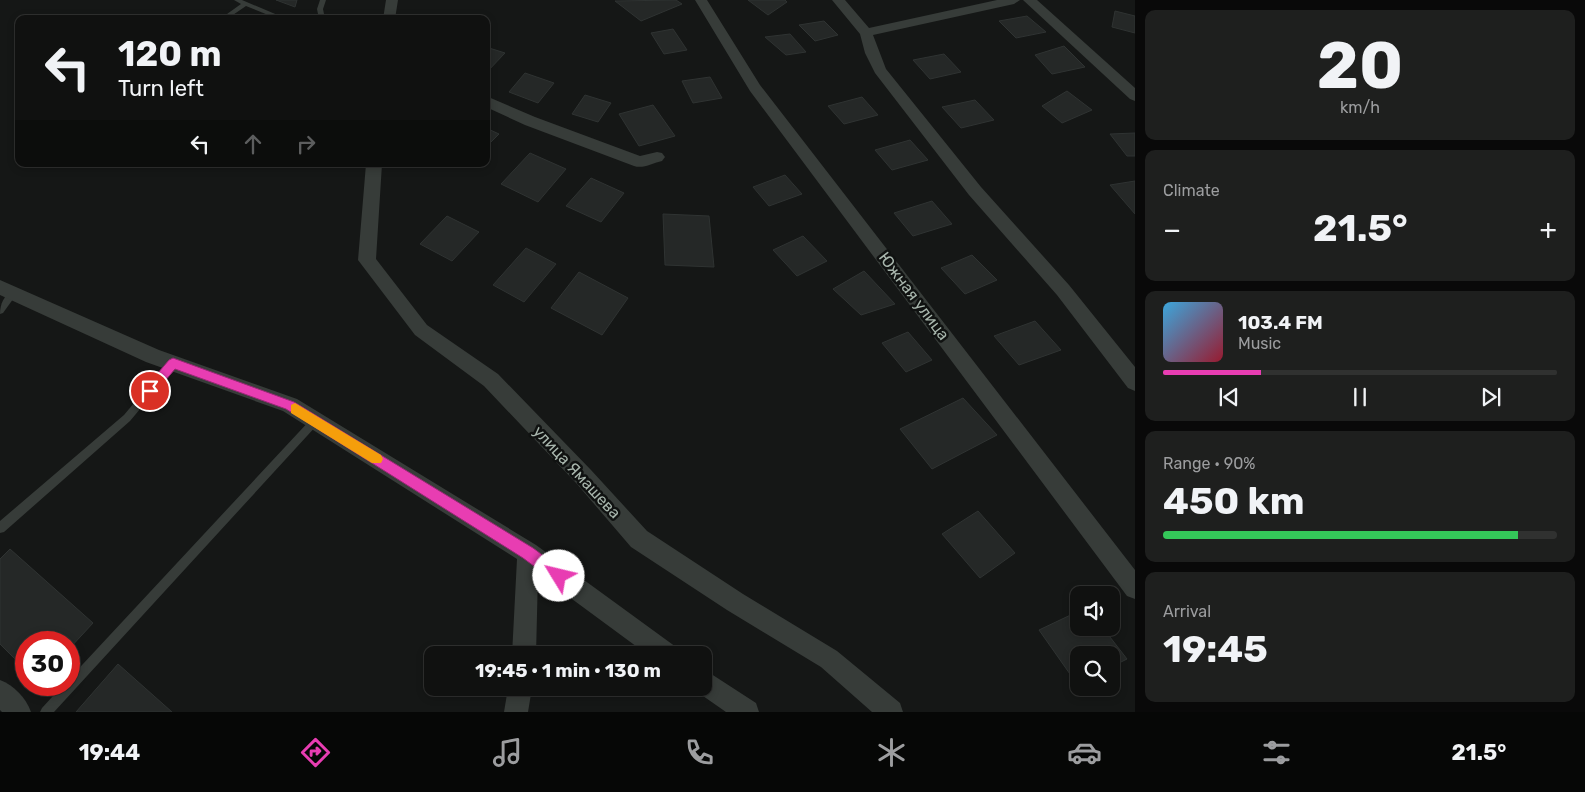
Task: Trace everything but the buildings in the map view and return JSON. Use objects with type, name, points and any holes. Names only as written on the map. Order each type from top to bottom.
[{"type":"street","points":[[390,15],[392,0]]},
{"type":"street","name":"Южная улица","points":[[701,0],[755,88],[1135,588]]},
{"type":"street","points":[[838,0],[866,33],[880,70],[975,191],[1063,290],[1135,382]]},
{"type":"street","points":[[866,33],[1014,0]]},
{"type":"street","points":[[1029,0],[1078,42],[1135,96]]},
{"type":"street","points":[[490,103],[639,162],[657,157]]},
{"type":"street","name":"улица Ямашева","points":[[374,167],[367,260],[421,330],[491,380],[639,539],[735,602],[829,659],[891,712]]},
{"type":"street","points":[[6,290],[173,363],[290,406],[528,553],[656,646]]},
{"type":"street","points":[[524,646],[528,553]]},
{"type":"street","points":[[712,687],[747,712]]},
{"type":"street","points":[[0,692],[19,712]]},
{"type":"street","points":[[516,712],[519,696]]},
{"type":"lane","points":[[237,0],[274,15]]},
{"type":"lane","points":[[321,15],[320,10],[323,0]]},
{"type":"lane","points":[[229,15],[245,4]]},
{"type":"lane","points":[[0,311],[6,290]]},
{"type":"lane","points":[[0,528],[127,418],[173,363]]},
{"type":"lane","points":[[46,712],[315,421]]},
{"type":"slow traffic","points":[[295,409],[377,459]]},
{"type":"route","points":[[150,391],[173,363],[290,406],[528,553],[559,576]]}]
